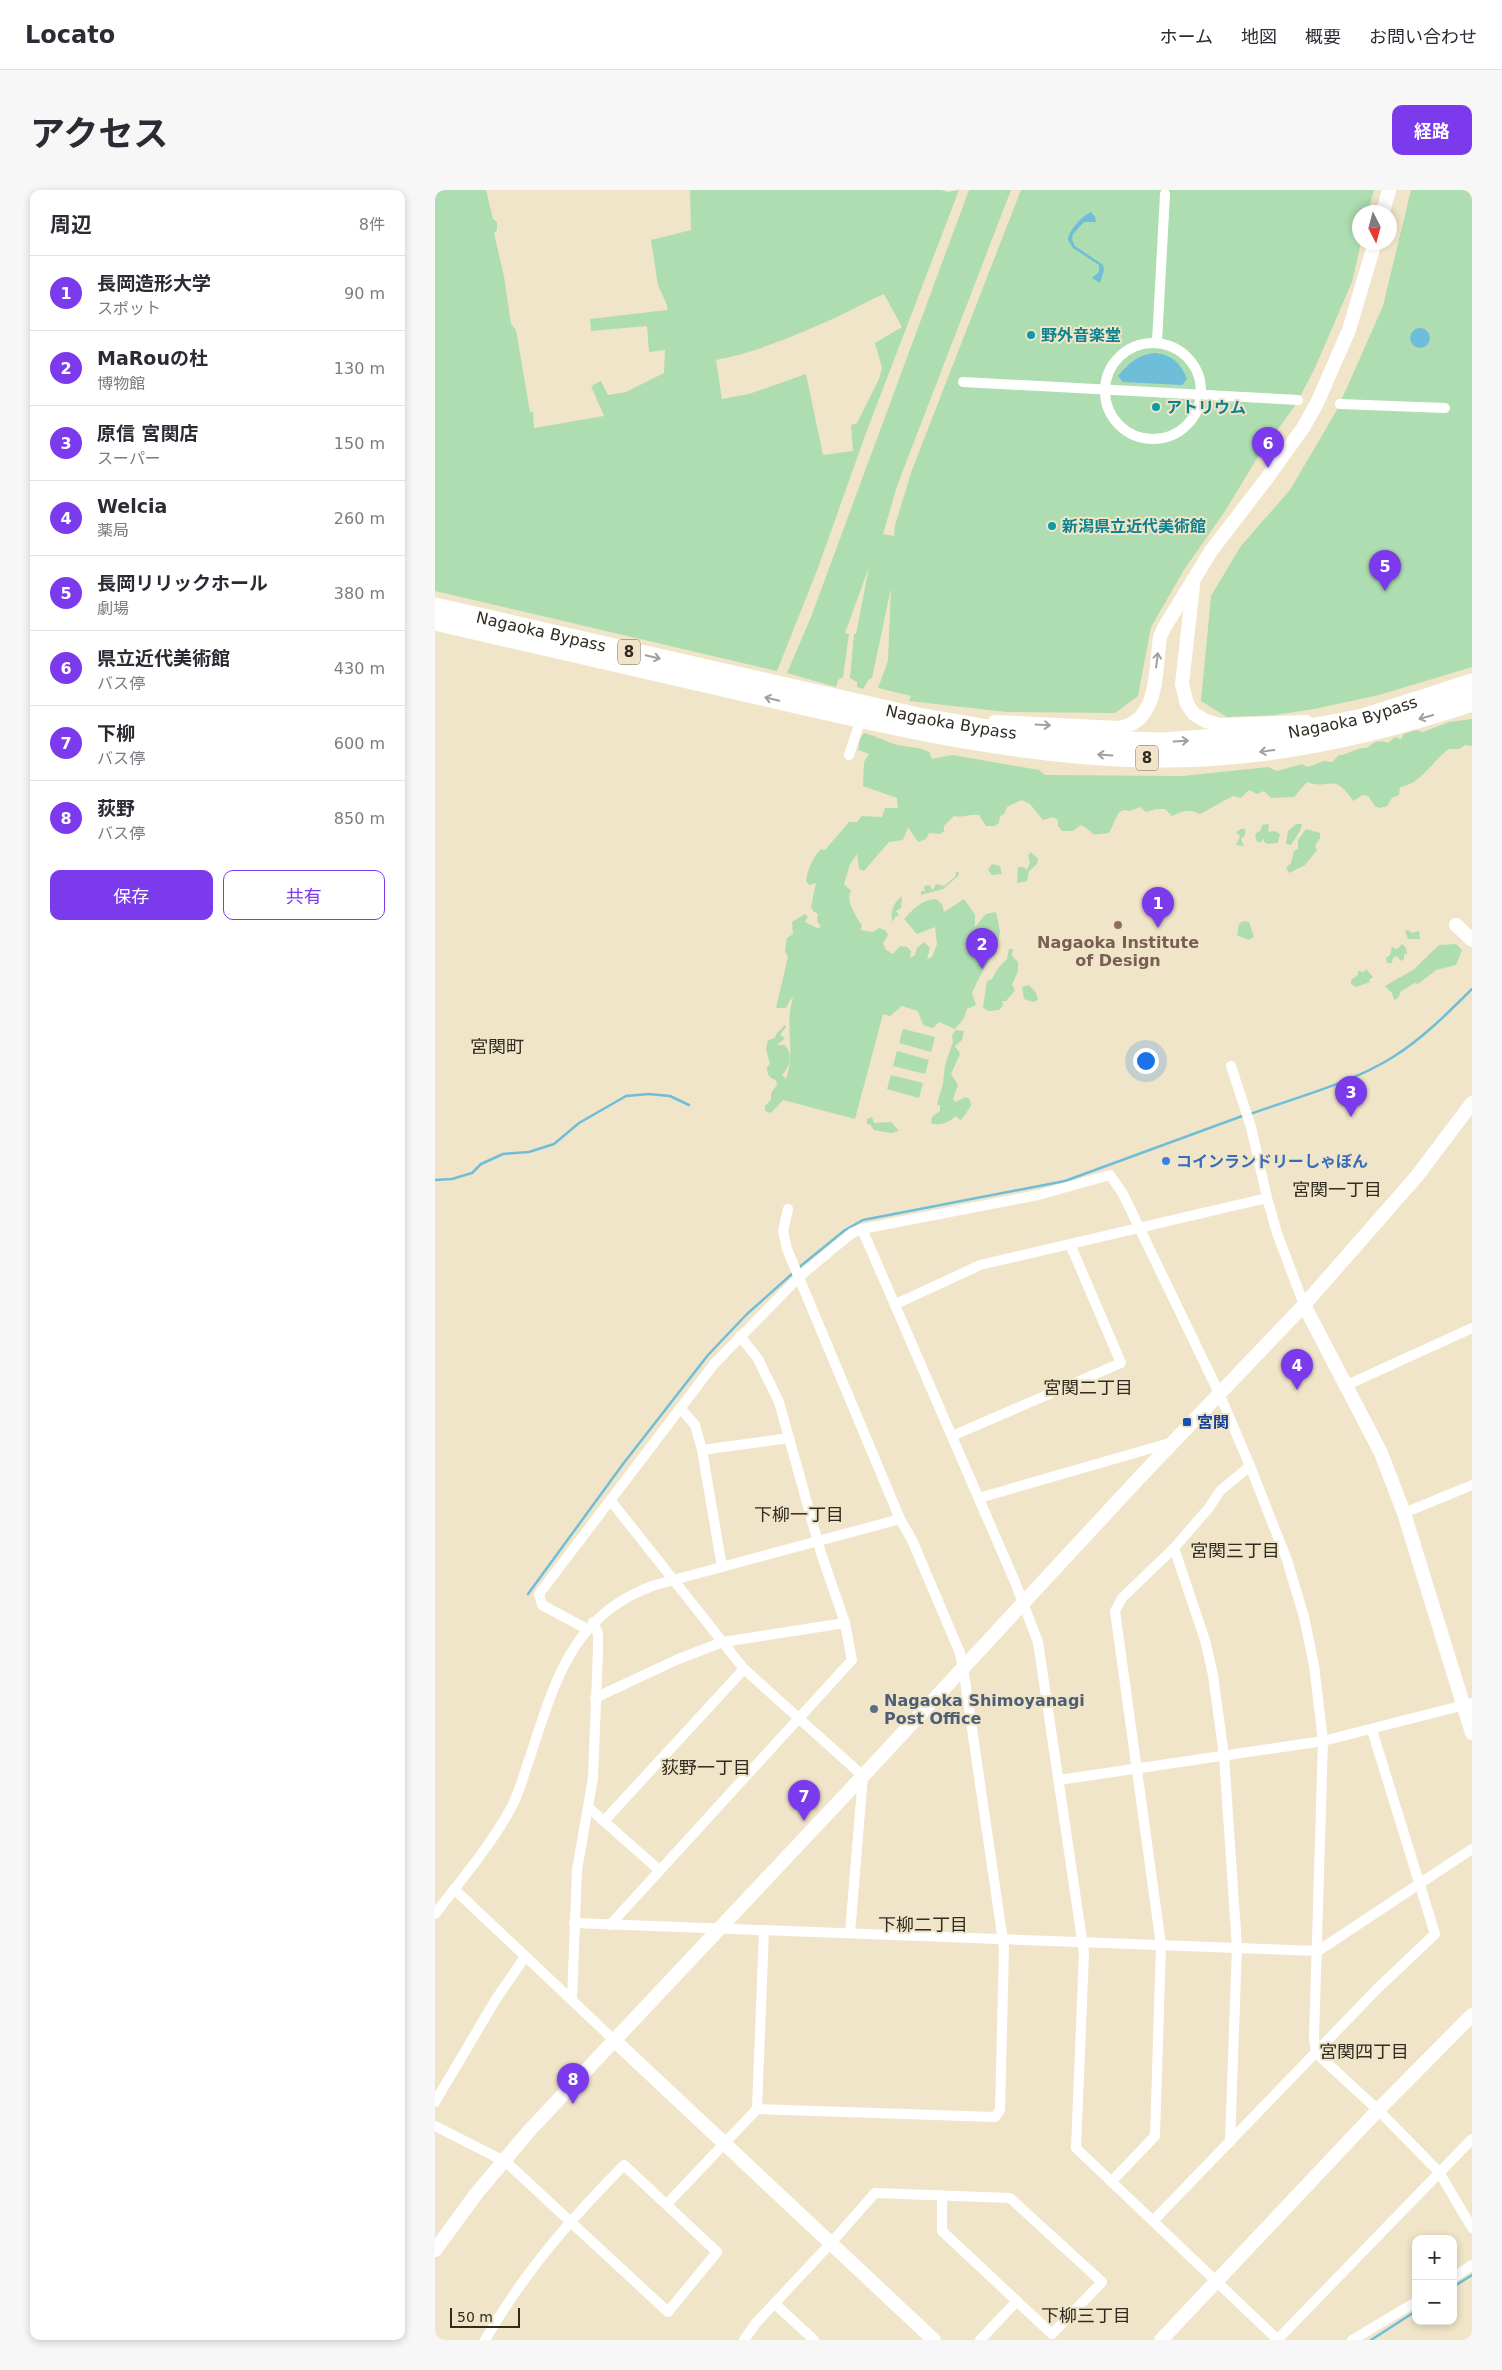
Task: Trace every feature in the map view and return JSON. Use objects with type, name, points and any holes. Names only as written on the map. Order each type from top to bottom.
[{"type":"highway","name":"Nagaoka Bypass","points":[[435,607],[934,733],[1058,752],[1149,758],[1238,754],[1307,745],[1381,730],[1472,702]]},
{"type":"highway","name":"Nagaoka Bypass","points":[[435,621],[821,703],[1079,740],[1163,742],[1285,733],[1329,726],[1401,708],[1472,683]]},
{"type":"street","points":[[1385,205],[1389,190]]},
{"type":"street","points":[[1157,342],[1165,194]]},
{"type":"street","points":[[942,721],[1128,727],[1150,706],[1160,637],[1171,615],[1211,551],[1303,428],[1317,402],[1349,330],[1373,250]]},
{"type":"street","points":[[1157,342],[1176,349],[1189,359],[1200,379],[1202,394],[1199,408],[1184,428],[1173,435],[1149,439],[1131,434],[1115,423],[1109,414],[1103,389],[1108,372],[1123,351],[1133,346],[1157,342]]},
{"type":"street","points":[[963,382],[1298,400]]},
{"type":"street","points":[[1340,404],[1445,408]]},
{"type":"street","points":[[1193,582],[1182,684],[1187,704],[1194,714],[1206,721],[1221,725],[1304,722],[1375,709],[1401,708]]},
{"type":"street","points":[[849,755],[858,728]]},
{"type":"street","points":[[1456,925],[1472,940]]},
{"type":"street","points":[[1231,1066],[1251,1127],[1277,1233],[1304,1305],[1381,1453],[1404,1513],[1468,1704],[1472,1733]]},
{"type":"street","points":[[435,2250],[476,2194],[506,2162],[529,2131],[863,1776],[1219,1393],[1304,1305],[1411,1184],[1471,1109]]},
{"type":"street","points":[[572,2000],[577,1870],[593,1778],[598,1634],[590,1626],[541,1605],[539,1594],[714,1364],[800,1276],[852,1233],[862,1229],[1038,1195],[1110,1175],[1123,1194],[1219,1393],[1287,1560],[1304,1616],[1314,1665],[1323,1741],[1314,2038],[1316,2054],[1378,2110],[1439,2172],[1472,2228]]},
{"type":"street","points":[[896,1304],[980,1265],[1267,1198]]},
{"type":"street","points":[[757,2109],[995,2117],[1000,2110],[1003,1939],[963,1667],[956,1644],[912,1540],[900,1519],[783,1237],[788,1209]]},
{"type":"street","points":[[862,1229],[979,1498],[1038,1642],[1084,1953],[1076,2144],[1081,2154],[1218,2281],[1278,2340],[1472,2139]]},
{"type":"street","points":[[951,1436],[1121,1364],[1070,1244]]},
{"type":"street","points":[[1347,1385],[1472,1328]]},
{"type":"street","points":[[610,1925],[852,1660],[845,1623],[774,1388],[758,1359],[741,1336]]},
{"type":"street","points":[[680,1408],[695,1425],[702,1450],[722,1567]]},
{"type":"street","points":[[702,1450],[789,1438]]},
{"type":"street","points":[[979,1498],[1174,1442]]},
{"type":"street","points":[[1111,2182],[1155,2136],[1161,1945],[1115,1611],[1122,1598],[1174,1548],[1208,1509],[1220,1491],[1250,1466]]},
{"type":"street","points":[[1404,1513],[1472,1485]]},
{"type":"street","points":[[611,1501],[744,1669],[863,1776]]},
{"type":"street","points":[[435,1914],[499,1829],[513,1804],[566,1658],[590,1626],[607,1610],[629,1596],[673,1580],[900,1519]]},
{"type":"street","points":[[1174,1548],[1205,1640],[1216,1694],[1224,1756],[1237,1947],[1229,2142]]},
{"type":"street","points":[[595,1698],[676,1660],[723,1642],[845,1623]]},
{"type":"street","points":[[604,1821],[744,1669]]},
{"type":"street","points":[[1059,1780],[1323,1741],[1468,1704]]},
{"type":"street","points":[[1153,2221],[1435,1934],[1372,1730]]},
{"type":"street","points":[[850,1933],[863,1776]]},
{"type":"street","points":[[589,1808],[659,1870]]},
{"type":"street","points":[[574,1923],[1317,1951],[1472,1849]]},
{"type":"street","points":[[454,1889],[934,2340]]},
{"type":"street","points":[[667,2204],[757,2109],[764,1930]]},
{"type":"street","points":[[435,2102],[496,1999],[525,1957]]},
{"type":"street","points":[[1161,2340],[1378,2110],[1472,2015]]},
{"type":"street","points":[[435,2126],[506,2162],[571,2220],[668,2312],[717,2252],[624,2165],[571,2220],[527,2274],[485,2340]]},
{"type":"street","points":[[744,2340],[756,2323],[875,2193],[942,2195],[1010,2198],[1102,2282],[1052,2334],[942,2231],[942,2195]]},
{"type":"street","points":[[1457,2275],[1472,2265]]},
{"type":"street","points":[[980,2340],[1017,2301]]},
{"type":"street","points":[[775,2304],[814,2340]]},
{"type":"street","points":[[1352,2340],[1412,2304]]},
{"type":"green space","points":[[435,190],[486,190],[493,219],[497,222],[497,230],[494,233],[504,276],[511,324],[516,330],[530,412],[533,412],[534,428],[604,416],[591,386],[601,381],[608,395],[626,392],[664,373],[665,350],[649,352],[647,326],[591,331],[590,319],[667,310],[667,305],[658,285],[651,240],[691,230],[690,190],[941,190],[948,192],[959,190],[866,433],[818,568],[777,671],[435,591]],"holes":[[[884,294],[902,327],[875,343],[882,368],[879,379],[857,423],[851,425],[853,451],[823,455],[806,374],[749,394],[722,399],[716,360],[732,357],[778,342]]]},
{"type":"green space","points":[[969,190],[1011,190],[897,486],[883,534],[894,536],[895,525],[912,470],[1021,190],[1374,190],[1370,205],[1352,205],[1352,250],[1359,250],[1352,282],[1314,370],[1296,404],[1256,460],[1227,508],[1184,570],[1151,627],[1138,696],[1115,713],[1007,712],[909,701],[911,696],[878,688],[888,661],[891,588],[872,678],[869,679],[863,689],[857,687],[857,682],[850,678],[854,634],[856,634],[869,567],[845,633],[849,634],[843,677],[838,680],[836,687],[787,673],[811,617]]},
{"type":"green space","points":[[1411,190],[1472,190],[1472,667],[1379,695],[1314,709],[1275,715],[1227,717],[1201,701],[1211,596],[1241,546],[1290,490],[1337,410],[1383,306]]},
{"type":"green space","points":[[1472,719],[1472,746],[1465,745],[1459,749],[1449,749],[1443,753],[1414,782],[1400,787],[1399,795],[1392,798],[1387,806],[1380,808],[1375,806],[1368,796],[1363,795],[1353,801],[1336,784],[1321,785],[1307,782],[1294,797],[1271,798],[1264,791],[1257,794],[1249,790],[1241,798],[1233,796],[1200,814],[1186,811],[1172,816],[1165,809],[1146,812],[1140,807],[1130,811],[1124,810],[1119,812],[1109,833],[1092,834],[1081,825],[1073,831],[1062,831],[1058,826],[1058,820],[1053,817],[1043,820],[1030,804],[1022,800],[1007,807],[1004,814],[1000,816],[999,823],[995,826],[986,826],[979,815],[954,816],[944,826],[944,831],[940,834],[929,833],[926,839],[918,842],[908,827],[903,840],[889,842],[864,871],[859,869],[857,854],[850,864],[844,884],[851,891],[849,899],[854,913],[862,926],[860,930],[873,932],[879,928],[885,930],[888,935],[883,943],[886,950],[893,954],[900,946],[907,947],[911,951],[910,958],[915,955],[917,948],[924,942],[930,948],[927,959],[932,957],[937,944],[935,927],[917,934],[904,919],[915,908],[927,901],[936,899],[942,904],[944,912],[964,899],[975,915],[975,927],[986,914],[996,912],[1000,932],[996,953],[986,966],[972,993],[976,1005],[967,1009],[964,1018],[955,1029],[939,1022],[933,1028],[923,1025],[918,1011],[902,1006],[890,1016],[883,1014],[855,1119],[783,1100],[771,1113],[765,1111],[765,1106],[771,1100],[771,1093],[777,1085],[776,1080],[770,1077],[767,1072],[767,1067],[770,1064],[766,1049],[768,1040],[775,1038],[785,1025],[786,1027],[780,1035],[785,1038],[777,1045],[785,1045],[790,1057],[790,1018],[793,998],[786,1008],[776,1008],[788,957],[785,951],[787,938],[793,934],[792,922],[805,914],[808,917],[805,922],[817,928],[821,927],[817,921],[818,914],[811,907],[816,883],[809,885],[806,881],[811,864],[821,849],[825,850],[849,822],[857,822],[862,816],[882,817],[885,808],[898,808],[897,798],[863,786],[864,762],[869,754],[858,750],[860,739],[864,733],[894,744],[924,750],[929,752],[932,759],[952,755],[1039,770],[1045,775],[1183,776],[1268,767],[1277,771],[1302,764],[1308,767],[1324,761],[1332,762],[1339,755],[1367,748],[1377,742],[1388,743],[1395,737],[1401,739],[1404,734],[1416,730],[1423,732],[1449,722]],"holes":[[[790,1057],[789,1069],[786,1079],[782,1075],[789,1065]]]},
{"type":"green space","points":[[1269,824],[1268,832],[1275,831],[1280,834],[1278,843],[1268,844],[1264,842],[1264,838],[1261,842],[1257,842],[1255,834],[1261,830],[1262,825]]},
{"type":"green space","points":[[1296,824],[1302,824],[1300,831],[1291,845],[1286,844],[1288,831]]},
{"type":"green space","points":[[1245,829],[1245,835],[1241,839],[1244,846],[1236,845],[1240,836],[1236,832]]},
{"type":"green space","points":[[1306,829],[1320,833],[1320,838],[1315,846],[1317,850],[1305,865],[1289,873],[1286,868],[1291,863],[1294,851],[1298,849],[1298,840]]},
{"type":"green space","points":[[1031,852],[1038,859],[1037,864],[1029,871],[1027,881],[1017,883],[1018,867],[1024,867],[1027,870],[1030,863],[1028,855]]},
{"type":"green space","points":[[992,864],[1000,866],[1002,874],[992,875],[988,870]]},
{"type":"green space","points":[[956,872],[959,872],[958,876],[943,889],[921,895],[921,891],[925,891],[924,886],[929,885],[933,890],[936,884],[944,886],[955,877]]},
{"type":"green space","points":[[902,896],[901,908],[896,911],[899,915],[895,917],[893,922],[893,908]]},
{"type":"green space","points":[[1243,921],[1249,922],[1254,937],[1248,940],[1237,935],[1239,924]]},
{"type":"green space","points":[[1408,930],[1412,933],[1419,931],[1420,939],[1408,939],[1405,931]]},
{"type":"green space","points":[[1402,944],[1406,948],[1407,954],[1404,954],[1404,959],[1401,961],[1397,956],[1393,958],[1392,963],[1387,963],[1386,958],[1390,955],[1392,947],[1397,949]]},
{"type":"green space","points":[[1456,944],[1462,950],[1456,965],[1436,970],[1418,984],[1415,983],[1401,991],[1398,998],[1394,1000],[1392,993],[1385,986],[1413,970],[1439,945]]},
{"type":"green space","points":[[1009,949],[1013,949],[1012,956],[1018,962],[1018,971],[1012,985],[1015,990],[1006,1001],[1002,1001],[1003,1005],[999,1010],[988,1011],[983,1007],[987,981],[992,979],[998,968],[1007,959]]},
{"type":"green space","points":[[1366,969],[1373,977],[1369,980],[1370,982],[1356,987],[1351,984],[1351,980],[1358,975],[1358,971],[1364,972]]},
{"type":"green space","points":[[1029,985],[1036,993],[1038,1000],[1033,1002],[1024,999],[1022,987]]},
{"type":"green space","points":[[903,1029],[935,1037],[931,1052],[899,1043]]},
{"type":"green space","points":[[956,1030],[964,1031],[962,1040],[955,1046],[960,1054],[951,1074],[958,1085],[953,1099],[955,1102],[966,1097],[970,1100],[971,1106],[961,1120],[955,1116],[947,1122],[934,1124],[931,1123],[932,1117],[940,1111],[940,1105],[937,1105],[943,1083],[945,1065],[953,1042],[952,1035]]},
{"type":"green space","points":[[897,1051],[929,1060],[925,1074],[893,1066]]},
{"type":"green space","points":[[891,1075],[923,1083],[919,1098],[887,1089]]},
{"type":"green space","points":[[872,1117],[874,1123],[891,1122],[899,1131],[891,1133],[874,1130],[871,1125],[867,1124],[867,1119]]},
{"type":"water","points":[[1091,212],[1096,222],[1084,222],[1073,234],[1072,240],[1075,246],[1103,265],[1104,270],[1100,283],[1092,278],[1099,272],[1099,265],[1073,248],[1068,240],[1070,232],[1076,224]]},
{"type":"water","points":[[1420,328],[1427,331],[1430,338],[1427,345],[1420,348],[1413,345],[1410,338],[1413,331]]},
{"type":"water","points":[[1155,353],[1167,356],[1179,364],[1187,379],[1182,385],[1123,382],[1118,376],[1134,360]]},
{"type":"waterway","points":[[1250,1114],[1324,1089],[1378,1066],[1404,1050],[1424,1034],[1472,989]]},
{"type":"waterway","points":[[435,1180],[452,1179],[472,1173],[481,1164],[503,1154],[529,1152],[554,1144],[579,1123],[626,1096],[649,1094],[670,1096],[689,1105]]},
{"type":"waterway","points":[[797,1269],[845,1230],[863,1220],[1065,1181],[1245,1115]]},
{"type":"waterway","points":[[528,1594],[623,1464],[708,1355],[747,1314],[793,1273]]},
{"type":"waterway","points":[[1457,2284],[1472,2275]]},
{"type":"waterway","points":[[1371,2340],[1412,2314]]},
{"type":"place","name":"野外音楽堂","points":[[1031,335]]},
{"type":"place","name":"アトリウム","points":[[1156,407]]},
{"type":"place","name":"県立近代美術館","points":[[1268,468]]},
{"type":"place","name":"新潟県立近代美術館","points":[[1052,526]]},
{"type":"place","name":"長岡リリックホール","points":[[1385,591]]},
{"type":"place","name":"Nagaoka Institute of Design","points":[[1118,925]]},
{"type":"place","name":"長岡造形大学","points":[[1158,928]]},
{"type":"place","name":"MaRouの杜","points":[[982,969]]},
{"type":"place","name":"原信 宮関店","points":[[1351,1117]]},
{"type":"place","name":"コインランドリーしゃぼん","points":[[1166,1161]]},
{"type":"place","name":"Welcia","points":[[1297,1390]]},
{"type":"place","name":"宮関","points":[[1187,1422]]},
{"type":"place","name":"Nagaoka Shimoyanagi Post Office","points":[[874,1709]]},
{"type":"place","name":"下柳","points":[[804,1821]]},
{"type":"place","name":"荻野","points":[[573,2104]]},
{"type":"district","name":"宮関町","points":[[497,1046]]},
{"type":"district","name":"宮関一丁目","points":[[1337,1189]]},
{"type":"district","name":"宮関二丁目","points":[[1088,1387]]},
{"type":"district","name":"下柳一丁目","points":[[799,1514]]},
{"type":"district","name":"宮関三丁目","points":[[1235,1550]]},
{"type":"district","name":"荻野一丁目","points":[[706,1767]]},
{"type":"district","name":"下柳二丁目","points":[[923,1924]]},
{"type":"district","name":"宮関四丁目","points":[[1364,2051]]},
{"type":"district","name":"下柳三丁目","points":[[1086,2315]]}]
